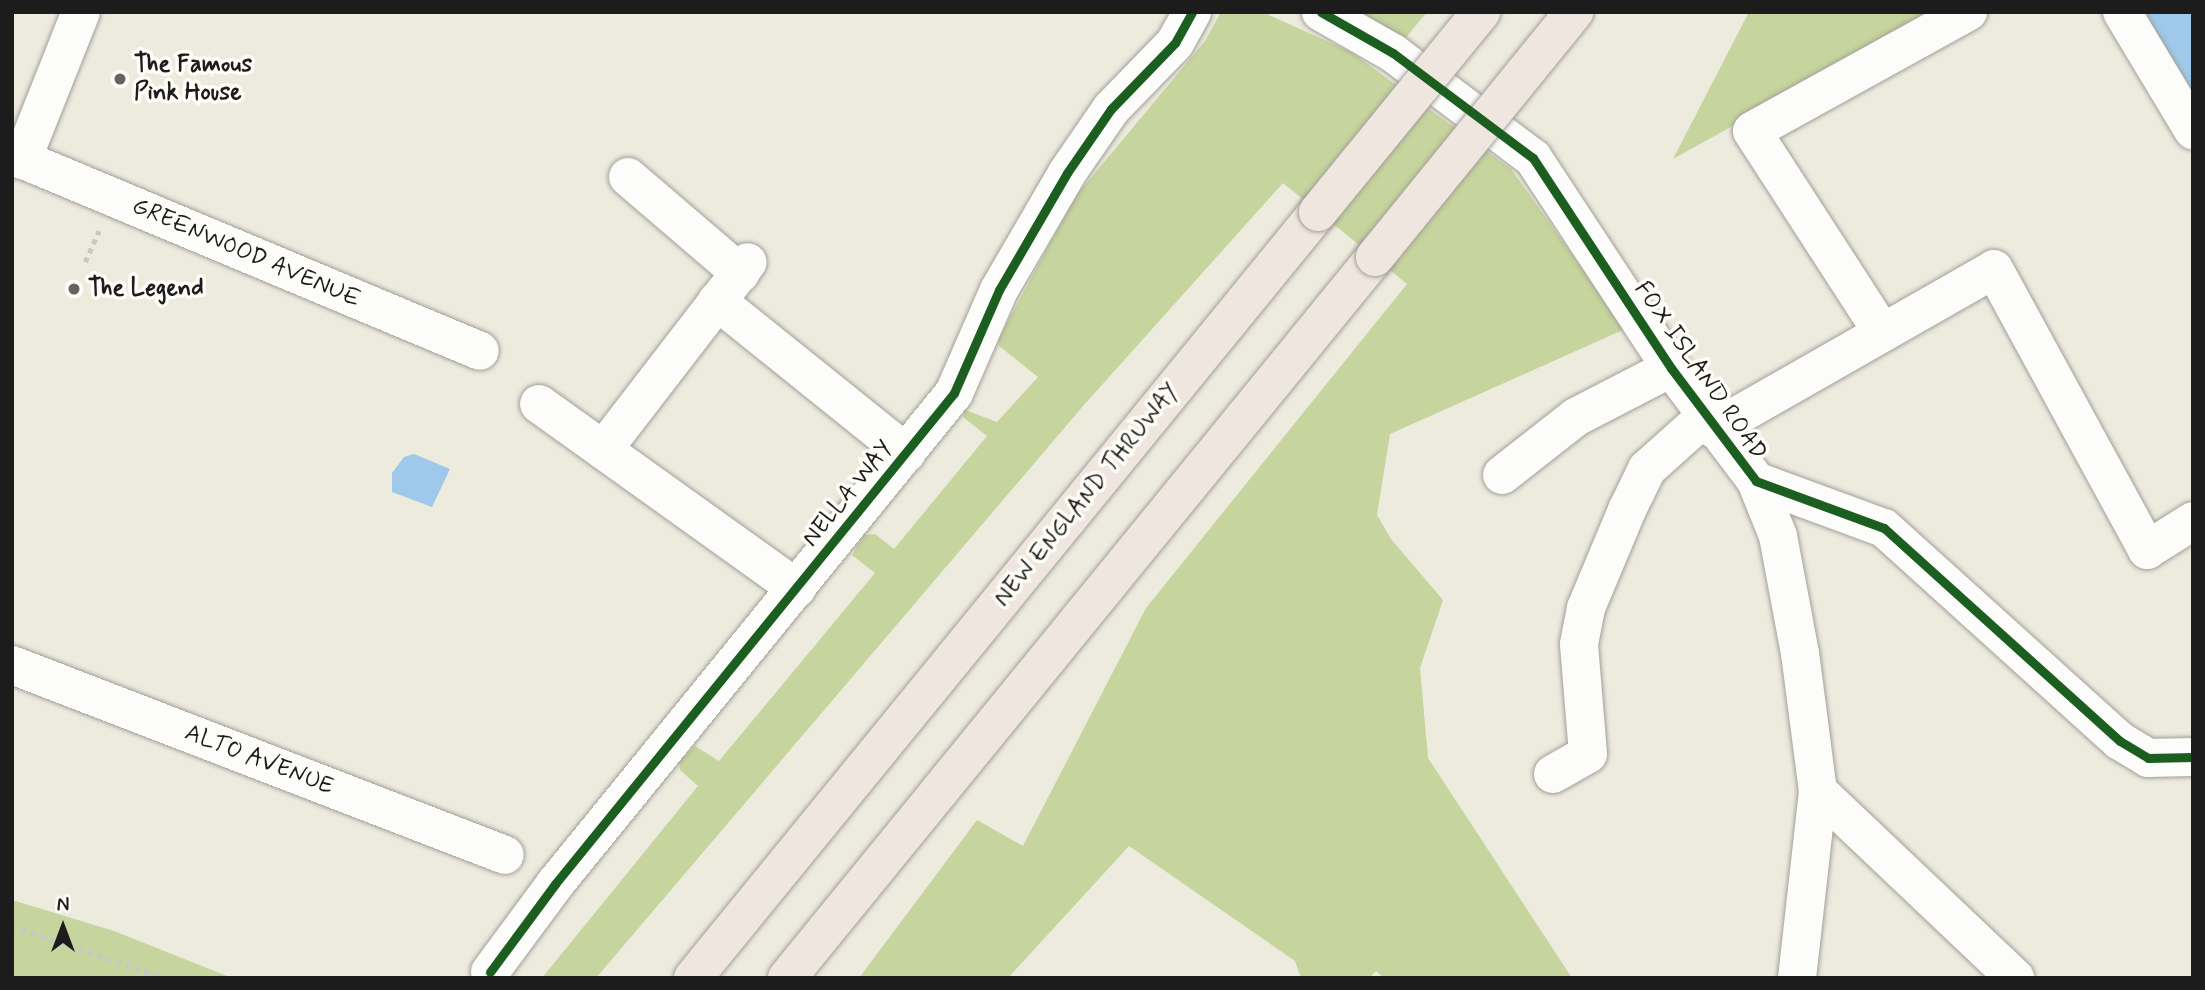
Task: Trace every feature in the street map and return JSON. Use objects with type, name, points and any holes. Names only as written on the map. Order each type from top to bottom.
[{"type":"highway","name":"NEW ENGLAND THRUWAY","points":[[693,978],[1481,12]]},
{"type":"highway","points":[[787,978],[1574,12]]},
{"type":"street","points":[[17,157],[81,12]]},
{"type":"street","name":"NELLA WAY","points":[[490,972],[555,884],[954,393],[999,290],[1067,173],[1111,108],[1175,43],[1192,12]]},
{"type":"street","name":"FOX ISLAND ROAD","points":[[1321,12],[1393,53],[1533,159],[1671,368],[1756,481],[1884,528],[2120,741],[2148,758],[2193,757]]},
{"type":"street","points":[[1882,332],[1752,131],[1968,12]]},
{"type":"street","points":[[2122,12],[2193,130]]},
{"type":"street","name":"GREENWOOD AVENUE","points":[[17,157],[480,351]]},
{"type":"street","points":[[628,177],[735,279],[906,453]]},
{"type":"street","points":[[1553,774],[1588,754],[1579,644],[1586,608],[1647,469],[1710,423],[1994,269],[2147,550],[2193,522]]},
{"type":"street","points":[[603,450],[735,279]]},
{"type":"street","points":[[1503,475],[1576,417],[1671,368]]},
{"type":"street","points":[[538,404],[797,589]]},
{"type":"street","points":[[1756,481],[1778,536],[1800,653],[1818,791],[1797,978]]},
{"type":"street","name":"ALTO AVENUE","points":[[12,665],[505,855]]},
{"type":"street","points":[[1818,791],[2015,978]]},
{"type":"path","points":[[12,926],[164,978]]},
{"type":"green space","points":[[1221,12],[1262,12],[1351,52],[1511,169],[1625,329],[1390,434],[1377,515],[1391,539],[1443,600],[1420,668],[1428,758],[1572,978],[1384,978],[1376,971],[1369,978],[1301,978],[1295,961],[1129,846],[1008,978],[859,978],[977,820],[1023,846],[1146,608],[1407,284],[1283,183],[1083,406],[596,978],[542,978],[698,786],[680,770],[679,762],[695,746],[719,761],[875,573],[852,555],[864,535],[875,534],[894,549],[987,436],[963,417],[965,410],[997,422],[1038,377],[999,346],[999,338],[1075,197],[1205,41]]},
{"type":"green space","points":[[1322,12],[1427,12],[1393,53]]},
{"type":"green space","points":[[1749,12],[1938,12],[1673,159]]},
{"type":"green space","points":[[12,900],[114,931],[232,978],[12,978]]},
{"type":"water","points":[[2142,12],[2193,12],[2193,96]]},
{"type":"water","points":[[414,454],[450,469],[432,507],[392,492],[392,473],[404,457]]},
{"type":"cycle path","points":[[490,972],[555,884],[954,393],[999,290],[1067,173],[1111,109],[1175,43],[1192,12]]},
{"type":"cycle path","points":[[1321,12],[1393,53],[1533,158],[1671,368],[1756,481],[1884,528],[2120,741],[2148,758],[2193,757]]},
{"type":"place","name":"The Famous Pink House","points":[[120,79]]},
{"type":"place","name":"The Legend","points":[[74,289]]}]
